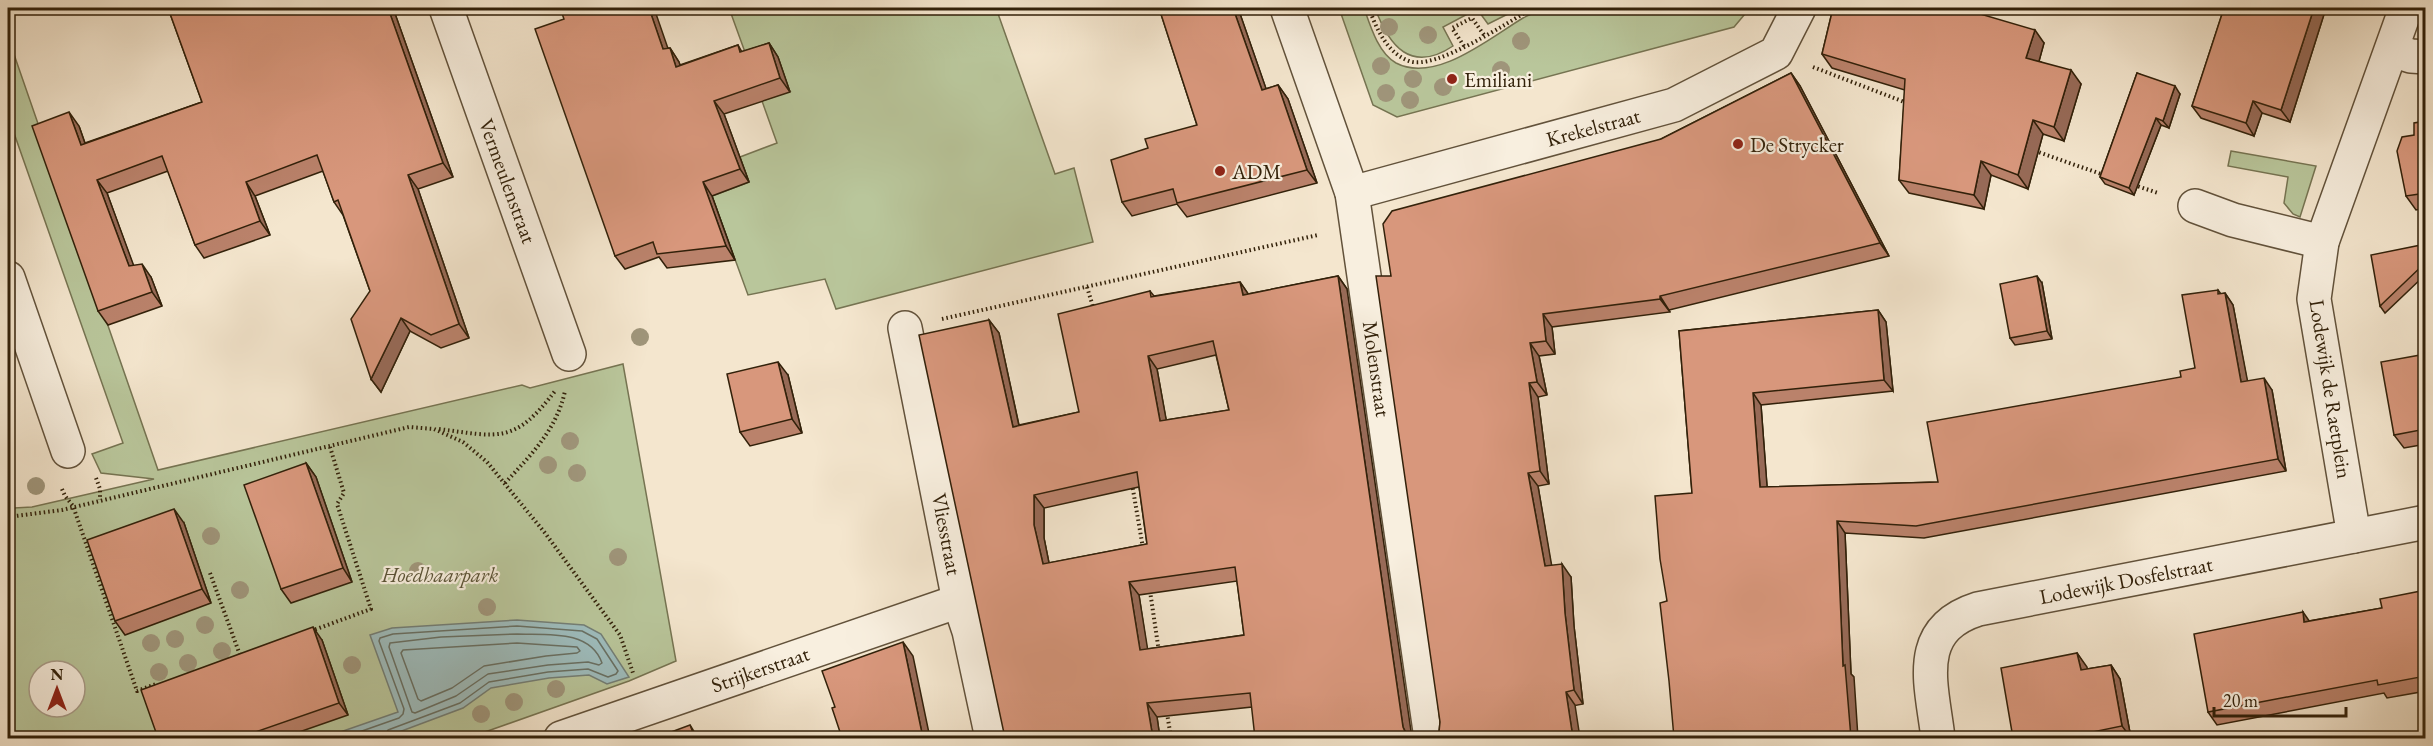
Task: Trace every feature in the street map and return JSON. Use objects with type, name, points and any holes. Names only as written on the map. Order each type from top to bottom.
[{"type":"street","name":"Vermeulenstraat","points":[[446,8],[569,354]]},
{"type":"street","name":"Molenstraat","points":[[1287,8],[1352,193],[1431,738]]},
{"type":"street","points":[[1776,53],[1799,8]]},
{"type":"street","name":"Lodewijk de Raetplein","points":[[2354,536],[2314,299],[2322,242],[2406,8]]},
{"type":"street","points":[[2392,50],[2426,57]]},
{"type":"street","name":"Krekelstraat","points":[[1352,193],[1674,105],[1776,53]]},
{"type":"street","points":[[2195,206],[2233,220],[2322,242]]},
{"type":"street","points":[[8,278],[68,451]]},
{"type":"street","name":"Vliesstraat","points":[[905,328],[959,601],[969,631],[992,738]]},
{"type":"street","name":"Lodewijk Dosfelstraat","points":[[1938,738],[1930,664],[1940,633],[1962,614],[2426,522]]},
{"type":"street","name":"Strijkerstraat","points":[[561,738],[959,601]]},
{"type":"path","points":[[1369,8],[1385,42],[1399,57],[1411,62],[1427,62],[1464,46],[1533,8]]},
{"type":"path","points":[[1464,46],[1452,28],[1472,18],[1484,35]]},
{"type":"path","points":[[1776,53],[1907,103]]},
{"type":"path","points":[[2028,148],[2106,175]]},
{"type":"path","points":[[2128,183],[2195,206]]},
{"type":"path","points":[[905,328],[1357,226]]},
{"type":"path","points":[[1087,287],[1097,318]]},
{"type":"path","points":[[8,517],[73,506],[409,427],[500,435],[519,428],[540,410],[555,391],[569,354]]},
{"type":"path","points":[[505,483],[538,447],[554,423],[564,396],[569,354]]},
{"type":"path","points":[[434,429],[463,442],[487,462],[545,533],[620,635],[646,709]]},
{"type":"path","points":[[305,632],[371,609],[337,504],[344,493],[330,447]]},
{"type":"path","points":[[1131,478],[1144,555]]},
{"type":"path","points":[[73,506],[137,690],[158,684]]},
{"type":"path","points":[[210,573],[240,655]]},
{"type":"path","points":[[1149,587],[1160,663]]},
{"type":"path","points":[[229,659],[250,652]]},
{"type":"path","points":[[1166,706],[1171,738]]},
{"type":"green space","points":[[729,8],[996,8],[1055,174],[1074,168],[1093,242],[836,309],[825,279],[748,295],[712,196],[749,182],[740,157],[777,143],[762,101],[790,91],[750,66]]},
{"type":"green space","name":"Emiliani","points":[[1339,8],[1364,8],[1384,53],[1396,63],[1412,68],[1428,68],[1462,56],[1523,18],[1548,8],[1750,8],[1734,27],[1397,117],[1373,105]]},
{"type":"green space","points":[[1375,8],[1520,8],[1488,24],[1477,9],[1443,27],[1453,46],[1438,54],[1425,57],[1404,52],[1395,44],[1387,34]]},
{"type":"green space","name":"Hoedhaarpark","points":[[8,37],[158,470],[522,385],[530,388],[623,364],[676,661],[629,681],[468,738],[8,738],[8,492],[14,508],[32,507],[154,479],[101,473],[92,454],[123,443],[8,116]]},
{"type":"green space","points":[[2231,151],[2316,166],[2300,217],[2293,214],[2284,203],[2288,177],[2228,166]]},
{"type":"water","points":[[517,620],[584,625],[601,634],[629,677],[607,684],[589,675],[549,678],[491,688],[463,708],[383,738],[323,738],[398,712],[370,635],[392,628]]},
{"type":"building","points":[[168,8],[388,8],[443,163],[408,175],[459,324],[431,335],[401,318],[371,379],[351,319],[370,291],[338,200],[334,202],[317,155],[246,182],[260,221],[195,245],[162,156],[97,180],[129,266],[142,264],[152,292],[98,311],[32,126],[69,112],[81,145],[202,102]]},
{"type":"building","points":[[560,8],[649,8],[663,49],[670,48],[676,67],[738,45],[740,52],[769,43],[780,78],[714,101],[740,169],[703,182],[726,246],[657,254],[653,242],[615,256],[535,29],[564,19]]},
{"type":"building","points":[[1159,8],[1233,8],[1262,90],[1278,85],[1307,170],[1177,203],[1173,189],[1122,202],[1111,160],[1148,148],[1145,139],[1197,125]]},
{"type":"building","points":[[1833,8],[1960,8],[2035,30],[2026,58],[2071,70],[2054,127],[2033,120],[2018,175],[1981,161],[1974,195],[1899,180],[1905,79],[1822,54]]},
{"type":"building","points":[[2224,8],[2314,8],[2281,110],[2253,101],[2246,123],[2192,106]]},
{"type":"building","points":[[1791,73],[1880,243],[1660,296],[1660,299],[1543,314],[1546,341],[1530,343],[1537,382],[1529,383],[1540,471],[1528,473],[1545,566],[1562,564],[1574,690],[1566,692],[1573,738],[1434,738],[1439,732],[1440,722],[1376,276],[1391,276],[1383,224],[1392,211],[1661,139]]},
{"type":"building","points":[[2137,73],[2175,86],[2163,121],[2156,118],[2129,188],[2100,177]]},
{"type":"building","points":[[2426,121],[2426,193],[2406,196],[2397,151],[2402,137],[2414,135],[2414,123]]},
{"type":"building","points":[[2426,244],[2426,262],[2380,306],[2371,255]]},
{"type":"building","points":[[1338,276],[1403,727],[1410,738],[1255,738],[1250,693],[1147,703],[1153,738],[1005,738],[919,335],[989,320],[1013,427],[1079,412],[1058,314],[1150,291],[1151,297],[1240,282],[1243,295]],"holes":[[[1213,341],[1229,410],[1160,421],[1148,356]],[[1137,472],[1147,544],[1043,564],[1034,525],[1034,495]],[[1235,567],[1244,635],[1140,650],[1129,582]]]},
{"type":"building","points":[[2037,276],[2047,331],[2010,338],[2000,284]]},
{"type":"building","points":[[2218,290],[2218,294],[2225,293],[2241,382],[2264,378],[2278,459],[1916,526],[1837,521],[1843,666],[1845,665],[1851,738],[1674,738],[1660,603],[1667,601],[1660,559],[1655,496],[1692,493],[1679,331],[1878,310],[1884,380],[1753,393],[1760,487],[1938,482],[1927,422],[2181,377],[2180,371],[2195,368],[2182,295]]},
{"type":"building","points":[[2426,354],[2426,429],[2394,435],[2381,362]]},
{"type":"building","points":[[778,362],[792,419],[740,432],[727,374]]},
{"type":"building","points":[[306,463],[343,568],[281,589],[244,485]]},
{"type":"building","points":[[174,509],[202,589],[115,621],[87,540]]},
{"type":"building","points":[[2426,590],[2426,676],[2378,685],[2377,680],[2208,712],[2194,634],[2303,612],[2304,622],[2382,608],[2380,599]]},
{"type":"building","points":[[313,627],[339,703],[238,738],[158,738],[141,690]]},
{"type":"building","points":[[903,642],[923,738],[842,738],[832,708],[835,707],[822,671]]},
{"type":"building","points":[[2077,653],[2081,670],[2111,665],[2122,726],[2068,738],[2013,738],[2001,668]]},
{"type":"building","points":[[690,725],[695,738],[655,738]]},
{"type":"building","points":[[2426,731],[2426,738],[2417,738]]},
{"type":"place","name":"Emiliani","points":[[1452,79]]},
{"type":"place","name":"De Strycker","points":[[1738,144]]},
{"type":"place","name":"ADM","points":[[1220,171]]}]
